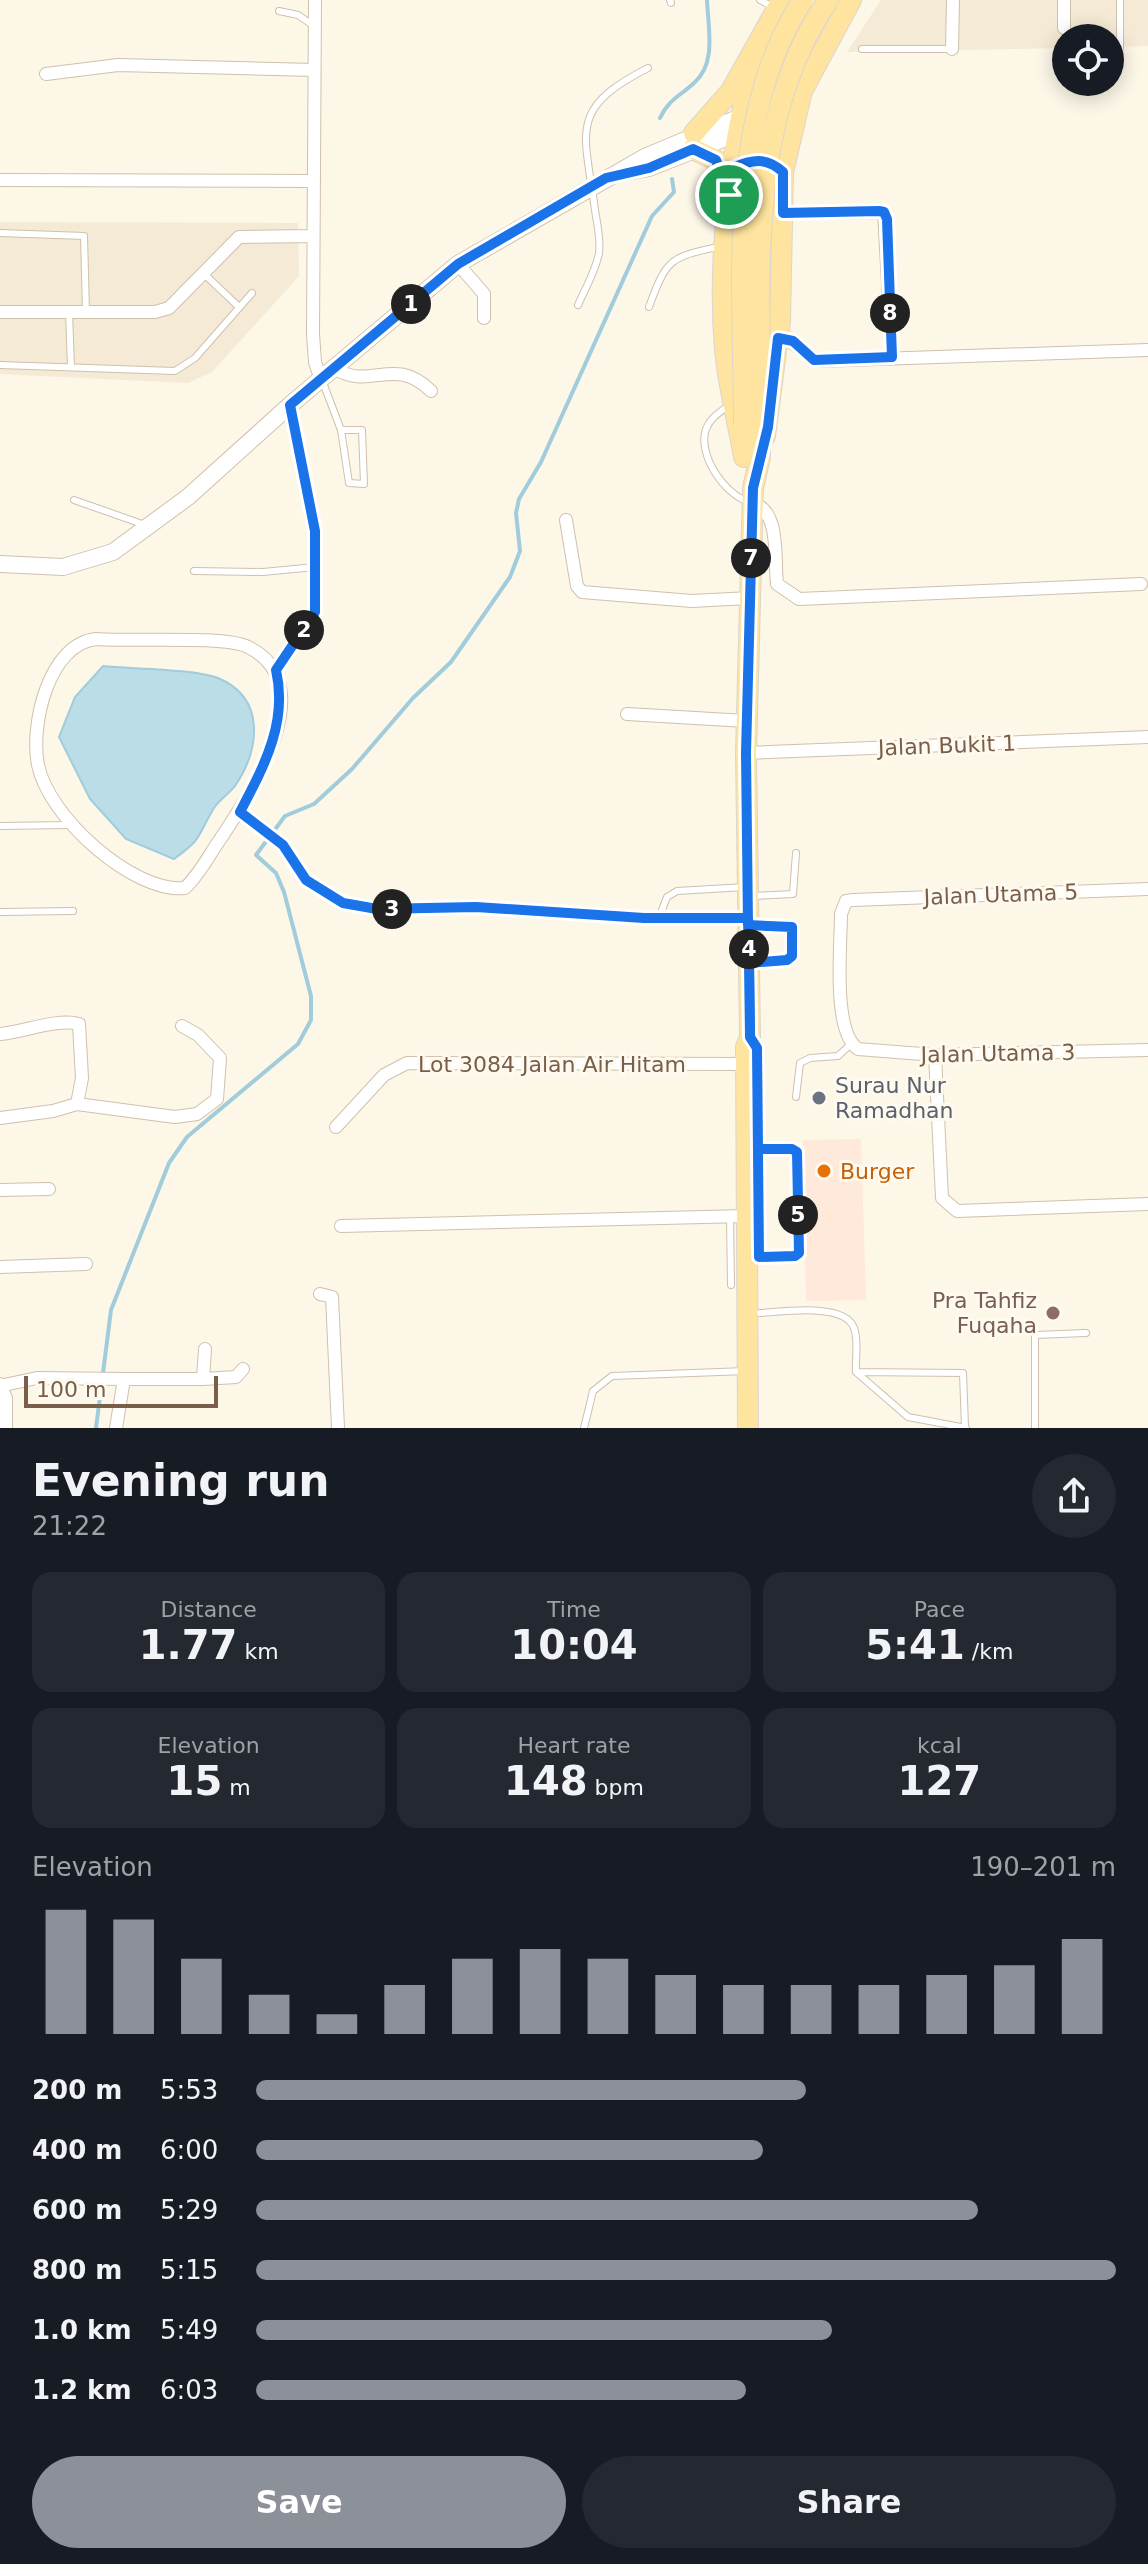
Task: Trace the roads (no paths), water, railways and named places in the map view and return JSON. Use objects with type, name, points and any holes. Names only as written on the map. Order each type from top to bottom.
[{"type":"main road","points":[[748,1428],[738,1216],[746,1047],[750,1037],[746,721],[752,424],[745,202],[751,146],[770,69],[803,0]]},
{"type":"main road","points":[[752,424],[763,213],[774,120],[792,62],[828,0]]},
{"type":"main road","points":[[752,457],[768,427],[778,338],[783,172],[794,118],[802,91],[851,0]]},
{"type":"main road","points":[[752,457],[734,401],[725,349],[726,246],[732,168],[748,83],[773,3]]},
{"type":"main road","points":[[729,195],[716,160],[694,141],[759,47]]},
{"type":"main road","points":[[748,83],[756,96],[768,100],[785,99],[802,91]]},
{"type":"main road","points":[[732,168],[753,160],[770,161],[783,172]]},
{"type":"main road","points":[[750,1037],[757,1048],[761,1428]]},
{"type":"street","points":[[315,0],[315,362],[328,374],[348,377],[403,372],[415,375],[431,391]]},
{"type":"street","points":[[952,49],[953,0]]},
{"type":"street","points":[[1064,0],[1064,24]]},
{"type":"street","points":[[46,74],[118,65],[314,70]]},
{"type":"street","points":[[0,564],[63,567],[113,552],[188,497],[290,405],[458,264],[618,173],[742,122],[794,118]]},
{"type":"street","points":[[0,180],[314,181]]},
{"type":"street","points":[[783,213],[884,212],[892,357]]},
{"type":"street","points":[[0,312],[155,312],[169,308],[239,237],[313,236]]},
{"type":"street","points":[[458,264],[484,294],[484,318]]},
{"type":"street","points":[[778,338],[793,341],[814,360],[1148,350]]},
{"type":"street","points":[[752,495],[771,517],[777,584],[799,599],[1141,584]]},
{"type":"street","points":[[566,520],[577,586],[582,592],[692,601],[750,598]]},
{"type":"street","points":[[96,639],[223,641],[248,647],[276,670],[281,691],[275,736],[240,812],[195,879],[185,888],[174,889],[137,875],[69,825],[38,768],[36,738],[53,675],[67,650],[82,640],[96,639]]},
{"type":"street","points":[[627,714],[746,721]]},
{"type":"street","name":"Jalan Bukit 1","points":[[746,753],[1148,737]]},
{"type":"street","points":[[240,812],[283,845],[306,880],[343,903],[377,909],[476,907],[748,921]]},
{"type":"street","name":"Jalan Utama 5","points":[[851,1044],[843,1027],[841,914],[846,901],[1148,889]]},
{"type":"street","points":[[0,1034],[31,1031],[44,1024],[79,1024],[82,1078],[77,1104]]},
{"type":"street","points":[[0,1118],[53,1111],[77,1104],[175,1117],[197,1114],[217,1099],[220,1058],[198,1035],[182,1026]]},
{"type":"street","name":"Jalan Utama 3","points":[[851,1044],[867,1052],[935,1055],[1148,1050]]},
{"type":"street","points":[[935,1055],[942,1198],[948,1206],[957,1211],[1148,1204]]},
{"type":"street","name":"Lot 3084 Jalan Air Hitam","points":[[336,1127],[384,1075],[407,1063],[746,1064]]},
{"type":"street","points":[[0,1190],[49,1189]]},
{"type":"street","points":[[341,1226],[738,1216]]},
{"type":"street","points":[[0,1267],[86,1264]]},
{"type":"street","points":[[320,1294],[332,1297],[338,1428]]},
{"type":"street","points":[[203,1379],[205,1349]]},
{"type":"street","points":[[6,1428],[2,1384],[37,1378],[236,1377],[243,1369]]},
{"type":"street","points":[[116,1428],[124,1379]]},
{"type":"lane","points":[[1120,0],[1120,24]]},
{"type":"lane","points":[[279,11],[298,15],[314,26]]},
{"type":"lane","points":[[862,49],[952,49]]},
{"type":"lane","points":[[578,305],[599,255],[584,132],[590,112],[619,83],[648,68]]},
{"type":"lane","points":[[0,233],[84,236],[86,312]]},
{"type":"lane","points":[[649,307],[663,270],[672,262],[682,255],[726,246]]},
{"type":"lane","points":[[202,272],[239,307]]},
{"type":"lane","points":[[0,365],[175,371],[195,358],[252,293]]},
{"type":"lane","points":[[69,312],[71,367]]},
{"type":"lane","points":[[328,374],[349,483],[364,484],[362,430],[341,430]]},
{"type":"lane","points":[[734,401],[713,417],[706,428],[704,445],[719,478],[734,498],[752,495]]},
{"type":"lane","points":[[276,670],[315,612],[315,531],[290,405]]},
{"type":"lane","points":[[74,500],[148,527]]},
{"type":"lane","points":[[194,571],[288,572],[315,567]]},
{"type":"lane","points":[[0,826],[69,825]]},
{"type":"lane","points":[[659,918],[667,897],[677,891],[793,894],[796,853]]},
{"type":"lane","points":[[0,912],[73,911]]},
{"type":"lane","points":[[748,921],[792,927],[794,933],[792,956],[787,960],[749,963]]},
{"type":"lane","points":[[796,1097],[800,1063],[810,1058],[838,1056],[851,1044]]},
{"type":"lane","points":[[758,1149],[792,1149],[797,1152],[799,1253],[795,1256],[759,1257]]},
{"type":"lane","points":[[731,1285],[738,1216]]},
{"type":"lane","points":[[760,1313],[831,1311],[843,1316],[854,1327],[856,1372],[908,1417],[966,1427],[963,1373],[856,1372]]},
{"type":"lane","points":[[1035,1428],[1035,1335],[1086,1333]]},
{"type":"lane","points":[[584,1428],[593,1391],[612,1376],[747,1371]]},
{"type":"water","points":[[103,666],[179,671],[218,678],[234,687],[251,711],[253,741],[243,772],[235,786],[214,808],[195,841],[174,859],[126,839],[90,799],[59,737],[75,697]]},
{"type":"waterway","points":[[660,118],[706,66],[710,44],[707,0]]},
{"type":"waterway","points":[[96,1428],[111,1310],[169,1163],[187,1137],[298,1044],[311,1020],[311,996],[284,892],[276,873],[256,855],[285,816],[314,804],[352,769],[413,698],[451,662],[510,577],[520,551],[516,513],[519,499],[541,462],[652,216],[674,192],[672,179]]},
{"type":"place","name":"Surau Nur Ramadhan","points":[[819,1098]]},
{"type":"place","name":"Burger","points":[[824,1171]]},
{"type":"place","name":"Pra Tahfiz Fuqaha","points":[[1053,1313]]}]
